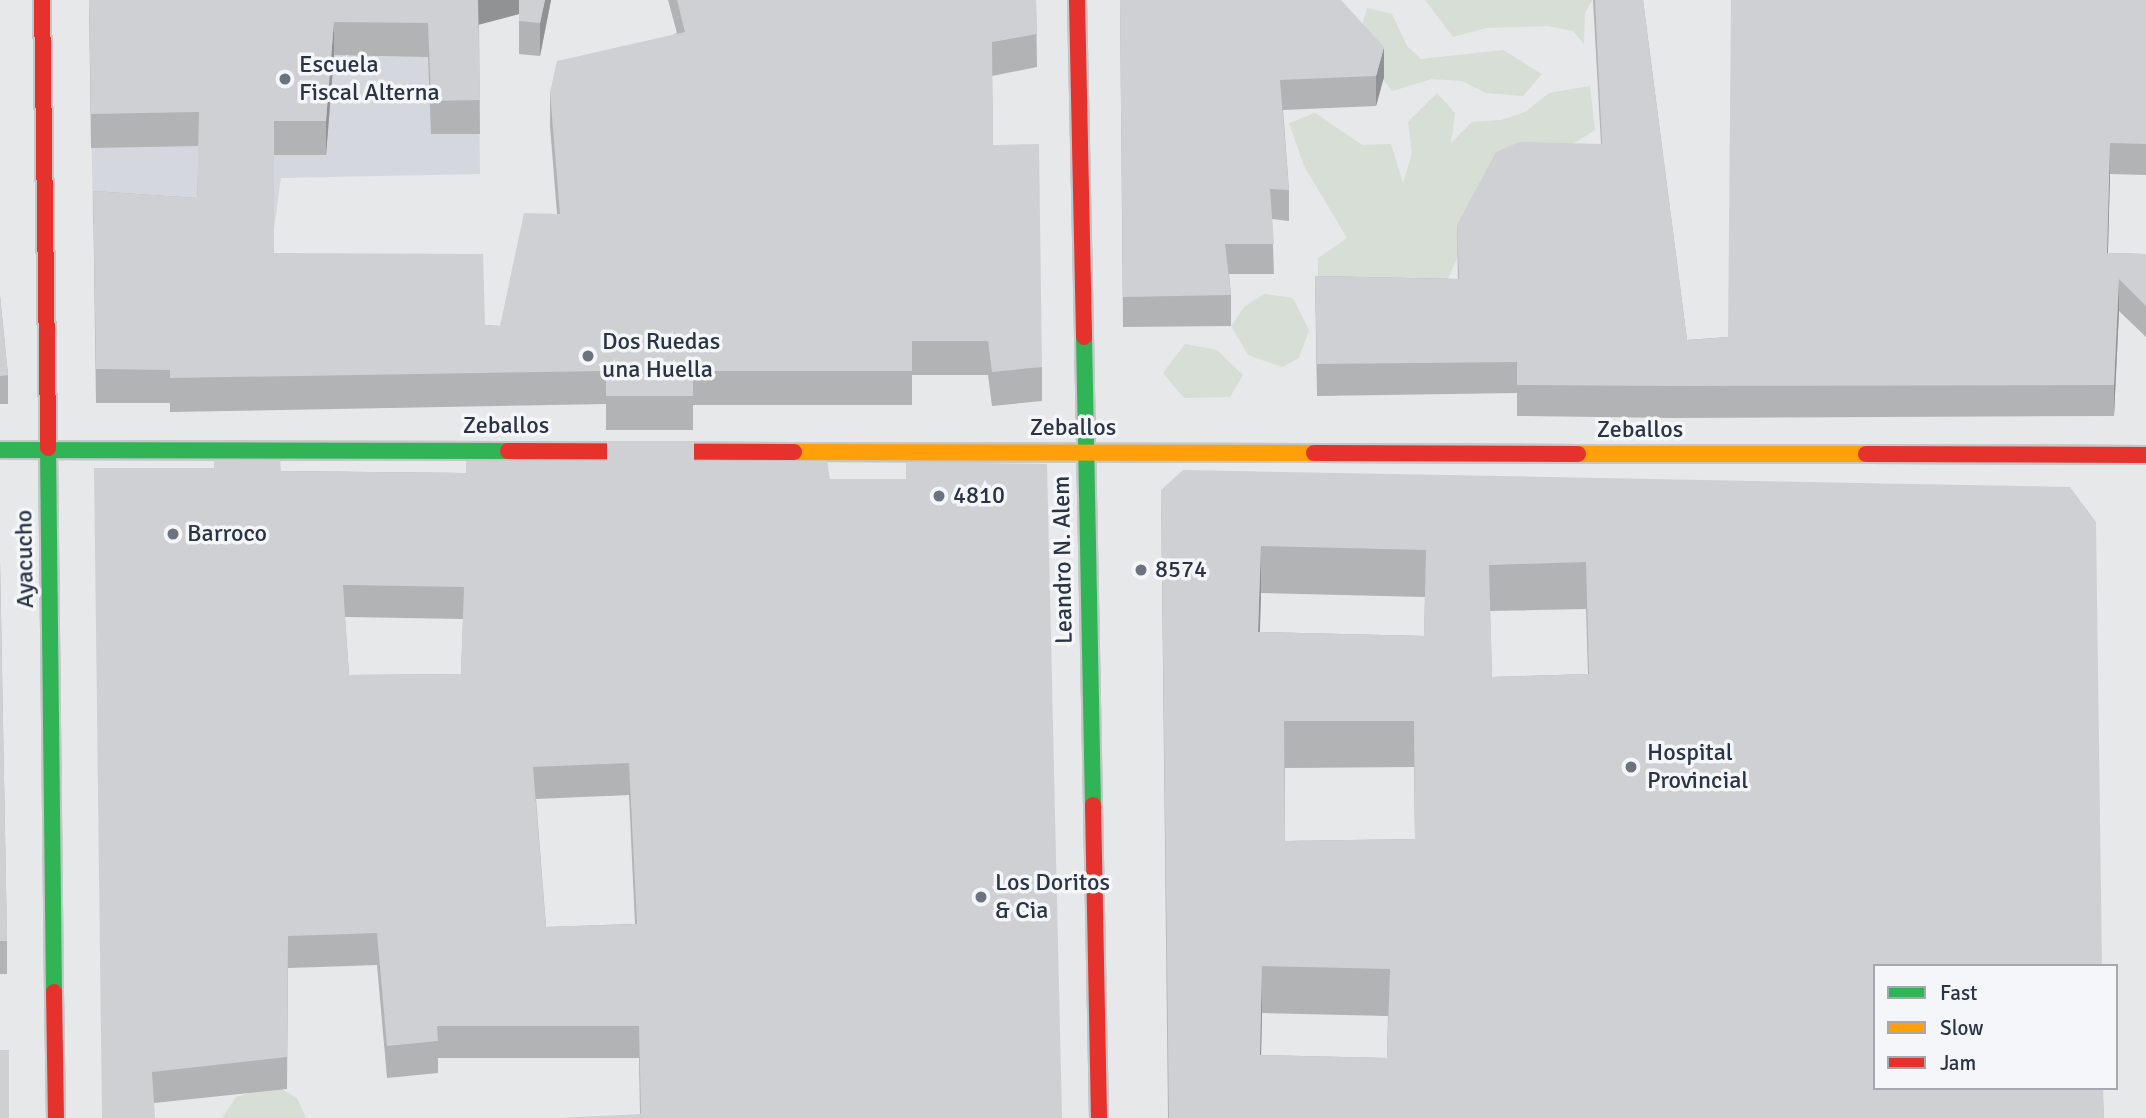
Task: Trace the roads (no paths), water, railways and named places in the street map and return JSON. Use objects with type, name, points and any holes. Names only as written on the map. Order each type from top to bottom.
[{"type":"main road","name":"Ayacucho","points":[[42,0],[56,1118]]},
{"type":"main road","name":"Leandro N. Alem","points":[[1077,0],[1099,1118]]},
{"type":"main road","name":"Zeballos","points":[[0,450],[46,447],[2146,455]]},
{"type":"place","name":"Escuela Fiscal Alterna","points":[[285,79]]},
{"type":"place","name":"Dos Ruedas una Huella","points":[[588,356]]},
{"type":"place","name":"4810","points":[[939,496]]},
{"type":"place","name":"Barroco","points":[[173,534]]},
{"type":"place","name":"8574","points":[[1141,570]]},
{"type":"place","name":"Hospital Provincial","points":[[1631,767]]},
{"type":"place","name":"Los Doritos & Cia","points":[[981,897]]}]
